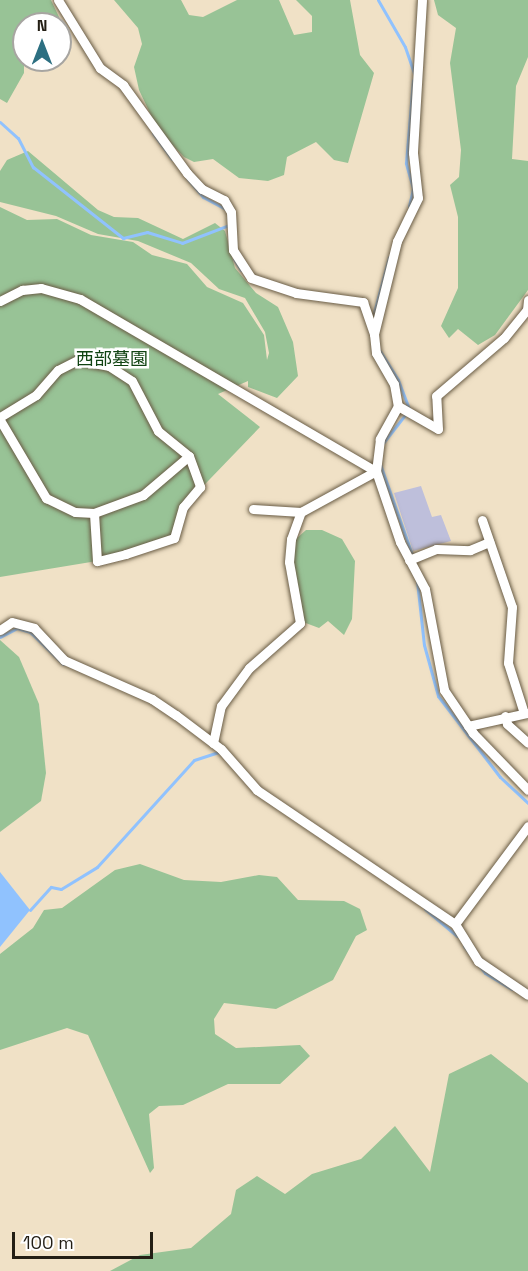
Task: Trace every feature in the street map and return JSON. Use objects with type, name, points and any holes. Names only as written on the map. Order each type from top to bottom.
[{"type":"street","points":[[58,0],[100,68],[123,85],[187,173],[224,200],[231,212],[233,250],[251,278],[296,293],[363,302],[374,334],[376,353],[394,384],[398,406],[380,439],[376,471],[409,560],[425,589],[441,684],[468,726],[528,790]]},
{"type":"street","points":[[374,334],[395,249],[418,198],[412,153],[422,0]]},
{"type":"street","points":[[0,301],[22,290],[41,288],[80,299],[376,471]]},
{"type":"street","points":[[398,406],[438,429],[436,396],[504,338],[528,310],[528,300]]},
{"type":"street","points":[[94,513],[97,561],[167,543],[174,538],[183,507],[200,487],[189,456],[158,431],[132,381],[92,360],[68,363],[36,395],[0,419],[46,498],[75,512],[94,513],[143,495],[189,456]]},
{"type":"street","points":[[253,509],[302,512],[376,471]]},
{"type":"street","points":[[213,743],[221,706],[249,668],[300,623],[289,562],[291,539],[302,512]]},
{"type":"street","points":[[468,726],[526,713],[508,663],[512,606],[482,520]]},
{"type":"street","points":[[409,560],[436,549],[470,550],[489,543]]},
{"type":"street","points":[[0,630],[12,622],[34,628],[64,660],[152,699],[213,743],[257,790],[454,924],[478,961],[528,995]]},
{"type":"street","points":[[505,716],[507,724],[528,743]]},
{"type":"street","points":[[454,924],[528,826]]},
{"type":"green space","points":[[0,0],[51,0],[57,12],[12,12],[12,72],[24,73],[7,103],[0,99]]},
{"type":"green space","points":[[114,0],[181,0],[189,15],[203,17],[237,0],[279,0],[294,35],[312,32],[312,16],[296,0],[350,0],[360,55],[374,73],[348,163],[334,160],[316,142],[287,157],[284,175],[268,181],[239,178],[213,159],[194,162],[184,157],[158,130],[139,90],[134,67],[142,44],[138,28]]},
{"type":"green space","points":[[434,0],[528,0],[528,57],[516,86],[512,159],[528,161],[528,290],[495,335],[478,345],[458,329],[449,338],[441,326],[458,288],[458,217],[450,185],[459,177],[461,150],[450,63],[456,28],[438,15]]},
{"type":"green space","name":"西部墓園","points":[[28,151],[98,210],[114,217],[138,218],[183,239],[215,223],[225,231],[235,268],[256,293],[278,307],[293,342],[298,376],[277,398],[248,387],[248,381],[218,394],[260,427],[183,507],[174,538],[97,561],[0,577],[0,207],[27,220],[57,219],[91,235],[133,242],[152,255],[187,264],[207,287],[243,303],[264,335],[267,360],[269,353],[265,332],[245,298],[219,289],[191,263],[138,241],[98,234],[56,216],[0,202],[0,171],[7,160]]},
{"type":"green space","points":[[306,530],[322,530],[342,539],[355,561],[352,619],[344,635],[328,621],[319,628],[303,622],[293,562],[296,539]]},
{"type":"green space","points":[[0,640],[19,657],[39,704],[46,773],[41,801],[0,832]]},
{"type":"green space","points":[[140,864],[184,880],[221,882],[259,875],[277,877],[298,900],[344,901],[360,909],[367,930],[356,936],[333,980],[276,1009],[224,1003],[214,1019],[215,1034],[236,1048],[300,1045],[310,1056],[280,1084],[228,1084],[183,1105],[159,1106],[149,1114],[154,1168],[150,1173],[88,1035],[67,1028],[0,1050],[0,954],[33,928],[44,910],[62,908],[115,870]]},
{"type":"green space","points":[[491,1054],[528,1083],[528,1271],[110,1271],[140,1255],[191,1248],[231,1214],[236,1190],[257,1176],[285,1194],[312,1174],[361,1159],[395,1126],[430,1172],[449,1074]]},
{"type":"water","points":[[0,872],[30,910],[0,947]]},
{"type":"building","points":[[421,486],[432,517],[441,515],[451,541],[413,551],[394,493]]},
{"type":"waterway","points":[[378,0],[405,47],[414,73]]},
{"type":"waterway","points":[[409,206],[413,188],[406,163],[413,80]]},
{"type":"waterway","points":[[0,122],[18,138],[33,167],[123,238],[147,232],[182,243],[229,225]]},
{"type":"waterway","points":[[153,133],[172,159]]},
{"type":"waterway","points":[[187,178],[203,197],[226,209]]},
{"type":"waterway","points":[[372,320],[389,257]]},
{"type":"waterway","points":[[234,259],[241,270]]},
{"type":"waterway","points":[[380,351],[398,380],[409,409]]},
{"type":"waterway","points":[[383,443],[406,414]]},
{"type":"waterway","points":[[380,464],[413,557]]},
{"type":"waterway","points":[[417,581],[424,645],[438,696],[500,777],[528,803]]},
{"type":"waterway","points":[[0,637],[17,628],[30,632],[63,664]]},
{"type":"waterway","points":[[30,910],[51,887],[61,889],[97,867],[194,760],[218,752]]},
{"type":"waterway","points":[[425,909],[457,936]]},
{"type":"waterway","points":[[464,946],[485,973],[512,989]]}]
